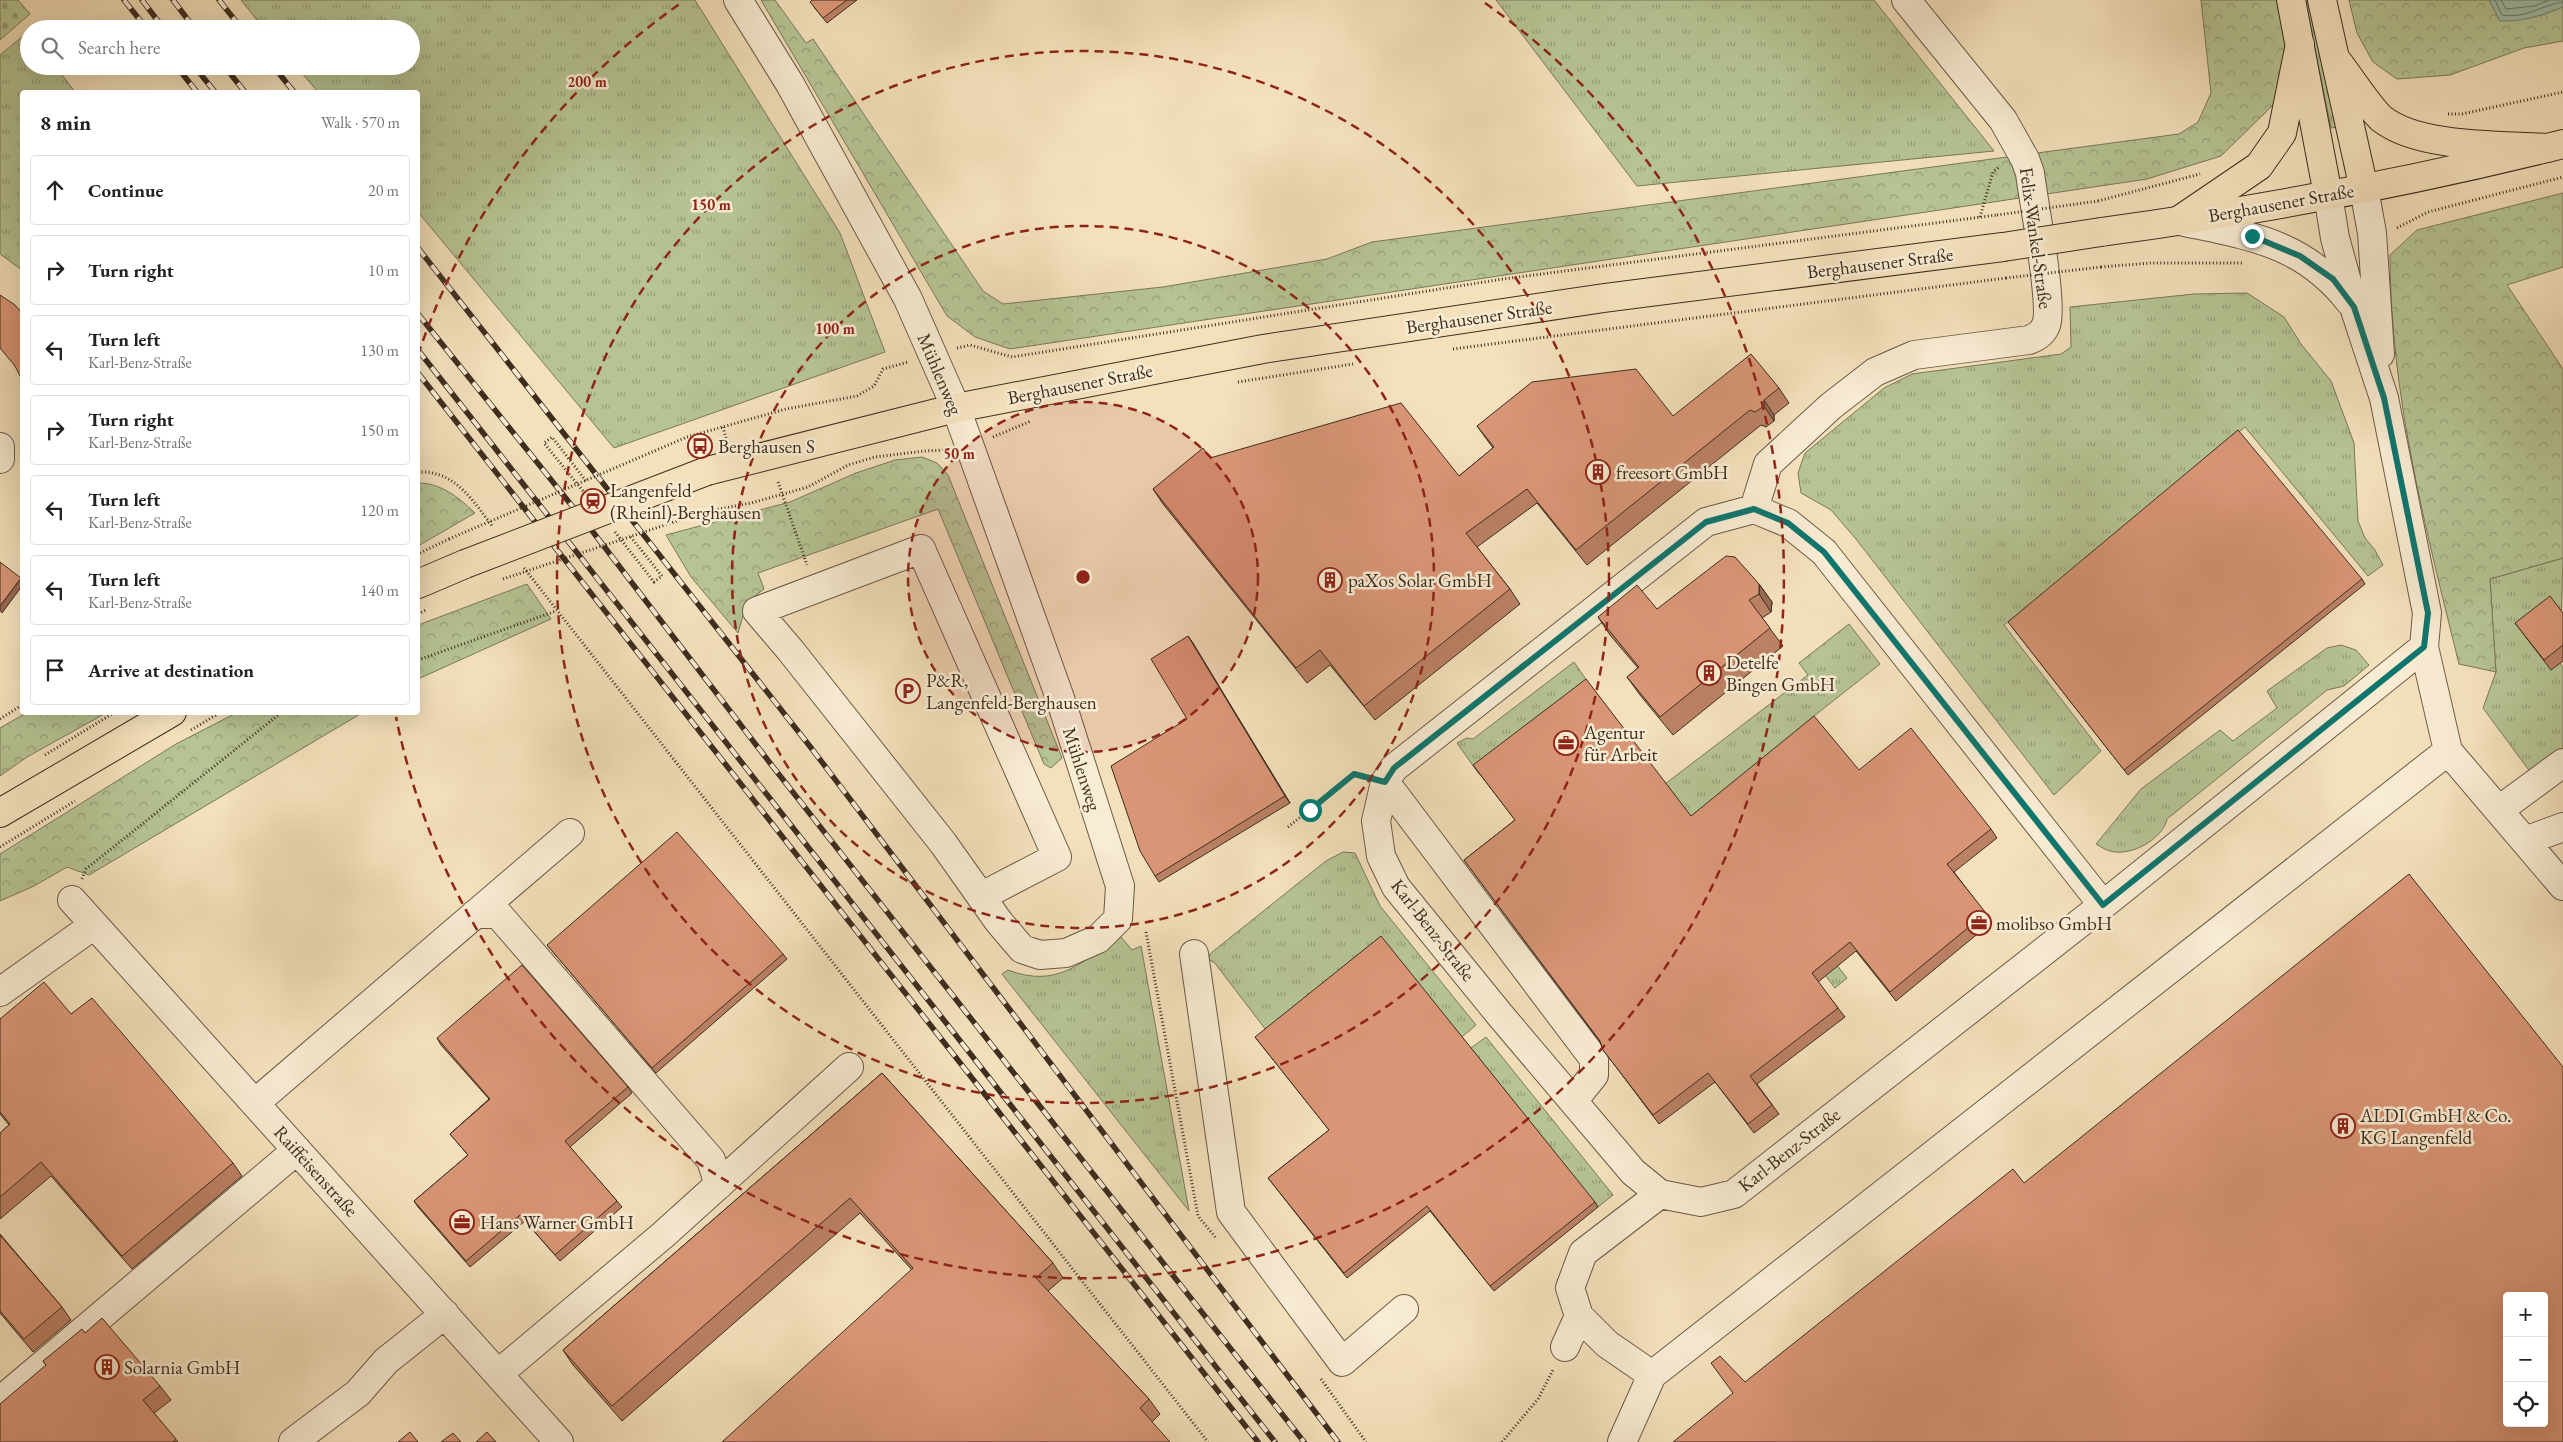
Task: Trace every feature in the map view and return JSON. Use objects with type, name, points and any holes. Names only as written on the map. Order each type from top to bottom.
[{"type":"main road","points":[[2291,0],[2328,195]]},
{"type":"main road","points":[[2322,0],[2364,189]]},
{"type":"main road","points":[[2178,221],[2259,166],[2282,133],[2300,44]]},
{"type":"main road","points":[[2335,58],[2381,118],[2426,139],[2555,146]]},
{"type":"main road","name":"Berghausener Straße","points":[[420,583],[707,471],[956,408],[1262,349],[1604,298],[2003,247],[2178,221],[2364,189],[2555,146]]},
{"type":"main road","points":[[0,813],[167,715]]},
{"type":"street","name":"Mühlenweg","points":[[738,0],[790,84],[908,299],[956,408],[1060,698],[1120,886],[1118,919],[1098,939],[1066,953],[1040,955],[1022,949],[999,922],[982,896]]},
{"type":"street","name":"Felix-Wankel-Straße","points":[[1754,509],[1768,464],[1831,406],[1875,372],[1914,355],[2029,340],[2042,332],[2047,324],[2048,300],[2030,173],[2025,159],[2002,120],[1911,2]]},
{"type":"street","points":[[2364,189],[2372,232],[2384,398]]},
{"type":"street","points":[[2328,195],[2335,238],[2354,307],[2384,398],[2428,613],[2424,647],[2448,752],[2563,886]]},
{"type":"street","points":[[2178,221],[2252,236],[2300,256],[2333,279],[2354,307]]},
{"type":"street","points":[[0,447],[0,460]]},
{"type":"street","name":"Karl-Benz-Straße","points":[[1754,509],[1706,522],[1394,768],[1385,782],[1376,821],[1380,856],[1396,887],[1632,1172],[1660,1194],[1701,1202],[1734,1194],[2103,905],[2424,647]]},
{"type":"street","points":[[1754,509],[1788,523],[1824,552],[2103,905]]},
{"type":"street","points":[[921,549],[1057,857],[982,896],[830,701],[757,611],[921,549]]},
{"type":"street","points":[[1622,1442],[1652,1375],[2448,752]]},
{"type":"street","points":[[2499,810],[2563,762]]},
{"type":"street","points":[[1385,782],[1594,1058],[1594,1075],[1573,1101]]},
{"type":"street","points":[[2524,841],[2563,827]]},
{"type":"street","points":[[254,1103],[570,833]]},
{"type":"street","name":"Raiffeisenstraße","points":[[72,900],[559,1442]]},
{"type":"street","points":[[475,914],[498,914],[711,1160],[719,1185]]},
{"type":"street","points":[[0,992],[94,925]]},
{"type":"street","points":[[1194,954],[1231,1212],[1342,1362],[1404,1309]]},
{"type":"street","points":[[498,1374],[719,1185],[849,1068]]},
{"type":"street","points":[[0,1401],[297,1150]]},
{"type":"street","points":[[1652,1375],[1607,1344],[1579,1316],[1570,1288],[1583,1253],[1660,1194]]},
{"type":"street","points":[[293,1442],[358,1393],[386,1361],[445,1314]]},
{"type":"street","points":[[1565,1347],[1579,1316]]},
{"type":"path","points":[[1980,217],[1993,172]]},
{"type":"path","points":[[420,553],[687,438],[786,409],[857,396],[874,386],[883,369],[970,345],[1012,357],[1503,279],[1997,215],[2098,200]]},
{"type":"path","points":[[1445,350],[2101,266]]},
{"type":"path","points":[[1235,382],[1359,363]]},
{"type":"path","points":[[498,581],[704,512],[782,495],[808,487],[848,465],[924,451],[940,452],[1004,434],[1034,420]]},
{"type":"path","points":[[723,428],[726,439]]},
{"type":"path","points":[[567,470],[544,443],[552,437],[586,481]]},
{"type":"path","points":[[420,472],[427,472],[447,478],[464,489],[498,534]]},
{"type":"path","points":[[778,482],[816,589]]},
{"type":"path","points":[[630,536],[662,576],[654,582],[631,552]]},
{"type":"path","points":[[521,565],[1208,1442]]},
{"type":"path","points":[[420,659],[556,611]]},
{"type":"path","points":[[0,719],[20,706]]},
{"type":"path","points":[[40,758],[110,715]]},
{"type":"path","points":[[72,900],[86,870],[278,715]]},
{"type":"path","points":[[1288,827],[1354,774],[1385,782]]},
{"type":"path","points":[[1502,1442],[1538,1400],[1565,1347]]},
{"type":"green space","points":[[0,0],[18,0],[30,14],[23,20],[20,20],[20,23],[0,40]]},
{"type":"green space","points":[[241,0],[695,0],[840,233],[885,352],[614,448],[420,214],[420,90],[316,90],[304,75],[420,75],[420,20],[257,20]]},
{"type":"green space","points":[[761,0],[775,0],[806,43],[813,39],[983,291],[1003,304],[1163,287],[1327,259],[1372,242],[2179,134],[2198,122],[2211,93],[2201,0],[2278,0],[2284,28],[2287,76],[2276,102],[2221,156],[2147,179],[1010,349],[975,337],[947,316]]},
{"type":"green space","points":[[1496,0],[1874,0],[1994,151],[1637,186]]},
{"type":"green space","points":[[2305,0],[2312,0],[2339,127],[2331,128]]},
{"type":"green space","points":[[2349,0],[2489,0],[2500,20],[2517,20],[2532,17],[2563,7],[2563,41],[2524,48],[2450,75],[2397,79],[2373,62],[2357,33]]},
{"type":"green space","points":[[20,39],[20,75],[62,75],[73,90],[20,90],[20,269],[0,254],[0,55]]},
{"type":"green space","points":[[2563,193],[2563,267],[2507,285],[2563,369],[2563,558],[2490,579],[2496,672],[2459,664],[2434,563],[2403,410],[2396,359],[2390,255],[2417,230]]},
{"type":"green space","points":[[2247,293],[2284,317],[2301,344],[2331,381],[2354,443],[2358,521],[2365,538],[2375,550],[2383,565],[2368,576],[2245,427],[2004,625],[2101,751],[2054,795],[1856,539],[1831,510],[1801,493],[1798,473],[1805,453],[1884,388],[1912,374],[2061,354],[2071,347],[2070,307],[2194,294]]},
{"type":"green space","points":[[922,457],[937,463],[948,475],[1062,758],[1051,768],[1044,764],[938,509],[758,573],[764,589],[747,602],[738,633],[691,577],[666,535],[790,502],[856,473],[895,460]]},
{"type":"green space","points":[[420,483],[442,488],[475,513],[420,545]]},
{"type":"green space","points":[[2563,558],[2560,663],[2563,667],[2563,748],[2531,773],[2483,708],[2496,672],[2490,579]]},
{"type":"green space","points":[[527,584],[551,619],[420,678],[420,624]]},
{"type":"green space","points":[[1849,624],[1880,664],[1814,716],[1715,810],[1847,978],[1835,988],[1712,828],[1704,834],[1665,784],[1808,675],[1799,663]]},
{"type":"green space","points":[[2341,645],[2356,650],[2369,665],[2344,686],[2327,690],[2167,819],[2159,833],[2145,845],[2136,849],[2118,852],[2108,850],[2096,844],[2141,789],[2220,730],[2233,741],[2277,708],[2267,691],[2327,648]]},
{"type":"green space","points":[[1574,662],[1592,688],[1479,774],[1457,743],[1467,738],[1473,739]]},
{"type":"green space","points":[[23,715],[102,715],[27,757],[0,776],[0,728]]},
{"type":"green space","points":[[232,715],[359,715],[89,875],[67,867],[34,886],[0,901],[0,854],[176,744]]},
{"type":"green space","points":[[1343,852],[1355,853],[1380,906],[1476,1025],[1462,1037],[1269,1034],[1214,962],[1206,959],[1326,861]]},
{"type":"green space","points":[[1121,937],[1132,950],[1141,946],[1189,1211],[1002,974],[1008,970],[1026,975],[1041,976],[1068,970]]},
{"type":"green space","points":[[1486,1037],[1613,1195],[1598,1207],[1471,1048]]},
{"type":"water","points":[[2489,0],[2563,0],[2563,7],[2525,19],[2500,21]]},
{"type":"building","points":[[812,0],[847,0],[823,18],[810,2]]},
{"type":"building","points":[[0,295],[20,311],[20,376],[15,366],[0,348]]},
{"type":"building","points":[[1751,354],[1779,388],[1764,400],[1764,406],[1755,412],[1750,410],[1576,550],[1527,489],[1466,533],[1510,589],[1364,706],[1320,650],[1296,668],[1153,489],[1203,448],[1210,458],[1401,403],[1459,476],[1494,447],[1477,426],[1532,382],[1636,369],[1673,416]]},
{"type":"building","points":[[2238,430],[2362,579],[2124,770],[2008,622]]},
{"type":"building","points":[[1726,556],[1735,557],[1759,584],[1759,594],[1749,600],[1770,628],[1660,717],[1627,677],[1639,667],[1598,617],[1637,585],[1657,609]]},
{"type":"building","points":[[0,562],[20,577],[20,579],[0,606]]},
{"type":"building","points":[[2550,596],[2563,613],[2563,645],[2544,660],[2515,623]]},
{"type":"building","points":[[1188,636],[1285,796],[1155,876],[1140,851],[1111,766],[1187,719],[1151,659]]},
{"type":"building","points":[[1586,679],[1691,816],[1814,716],[1859,770],[1911,728],[1991,829],[1947,864],[1986,913],[1890,992],[1850,942],[1812,973],[1838,1008],[1750,1076],[1772,1105],[1748,1124],[1708,1073],[1653,1115],[1464,860],[1515,820],[1473,765]]},
{"type":"building","points":[[677,832],[783,954],[652,1068],[547,945]]},
{"type":"building","name":"ALDI GmbH & Co. KG Langenfeld","points":[[2409,874],[2563,1067],[2563,1442],[1673,1442],[1733,1393],[1711,1363],[1720,1356],[1745,1382],[2013,1169],[2024,1183]]},
{"type":"building","points":[[1381,936],[1595,1202],[1490,1286],[1427,1206],[1344,1273],[1268,1178],[1329,1130],[1255,1037]]},
{"type":"building","points":[[522,965],[628,1087],[565,1141],[617,1201],[555,1255],[520,1215],[466,1261],[414,1201],[468,1155],[450,1134],[490,1099],[437,1038]]},
{"type":"building","points":[[44,982],[71,1014],[92,998],[233,1163],[122,1256],[41,1162],[0,1197],[0,1133],[10,1124],[0,1112],[0,1019]]},
{"type":"building","points":[[882,1073],[1053,1263],[1036,1278],[1149,1399],[1140,1408],[1170,1442],[722,1442],[913,1268],[850,1198],[612,1406],[563,1350]]},
{"type":"building","points":[[0,1235],[62,1307],[24,1339],[0,1311]]},
{"type":"building","name":"Solarnia GmbH","points":[[102,1318],[160,1386],[143,1400],[176,1439],[173,1442],[0,1442],[0,1404],[46,1365],[43,1361],[82,1329],[85,1333]]},
{"type":"building","points":[[410,1432],[418,1442],[398,1442]]},
{"type":"building","points":[[487,1432],[496,1442],[476,1442]]},
{"type":"building","points":[[453,1433],[461,1442],[441,1442]]},
{"type":"railway","points":[[124,0],[140,20]]},
{"type":"railway","points":[[142,0],[157,20]]},
{"type":"railway","points":[[173,0],[188,20]]},
{"type":"railway","points":[[219,0],[235,20]]},
{"type":"railway","points":[[183,75],[195,90]]},
{"type":"railway","points":[[201,75],[213,90]]},
{"type":"railway","points":[[231,75],[243,90]]},
{"type":"railway","points":[[280,75],[292,90]]},
{"type":"railway","points":[[420,251],[812,749],[1338,1442]]},
{"type":"railway","points":[[420,316],[593,532],[770,763],[1304,1442]]},
{"type":"railway","points":[[420,353],[1275,1442]]},
{"type":"railway","points":[[420,376],[1258,1442]]},
{"type":"place","name":"Berghausen S","points":[[700,446]]},
{"type":"place","name":"freesort GmbH","points":[[1598,472]]},
{"type":"place","name":"Langenfeld (Rheinl)-Berghausen","points":[[593,501]]},
{"type":"place","name":"paXos Solar GmbH","points":[[1330,580]]},
{"type":"place","name":"Detelfe Bingen GmbH","points":[[1709,673]]},
{"type":"place","name":"P&R, Langenfeld-Berghausen","points":[[908,691]]},
{"type":"place","name":"Agentur für Arbeit","points":[[1566,743]]},
{"type":"place","name":"molibso GmbH","points":[[1979,923]]},
{"type":"place","name":"ALDI GmbH & Co. KG Langenfeld","points":[[2343,1126]]},
{"type":"place","name":"Hans Warner GmbH","points":[[462,1222]]},
{"type":"place","name":"Solarnia GmbH","points":[[107,1367]]},
{"type":"route","points":[[1310,810],[1354,774],[1385,782],[1394,768],[1602,602],[1706,522],[1754,509],[1788,523],[1824,552],[2103,905],[2424,647],[2428,613],[2384,398],[2354,307],[2333,279],[2300,256],[2252,236]]}]
